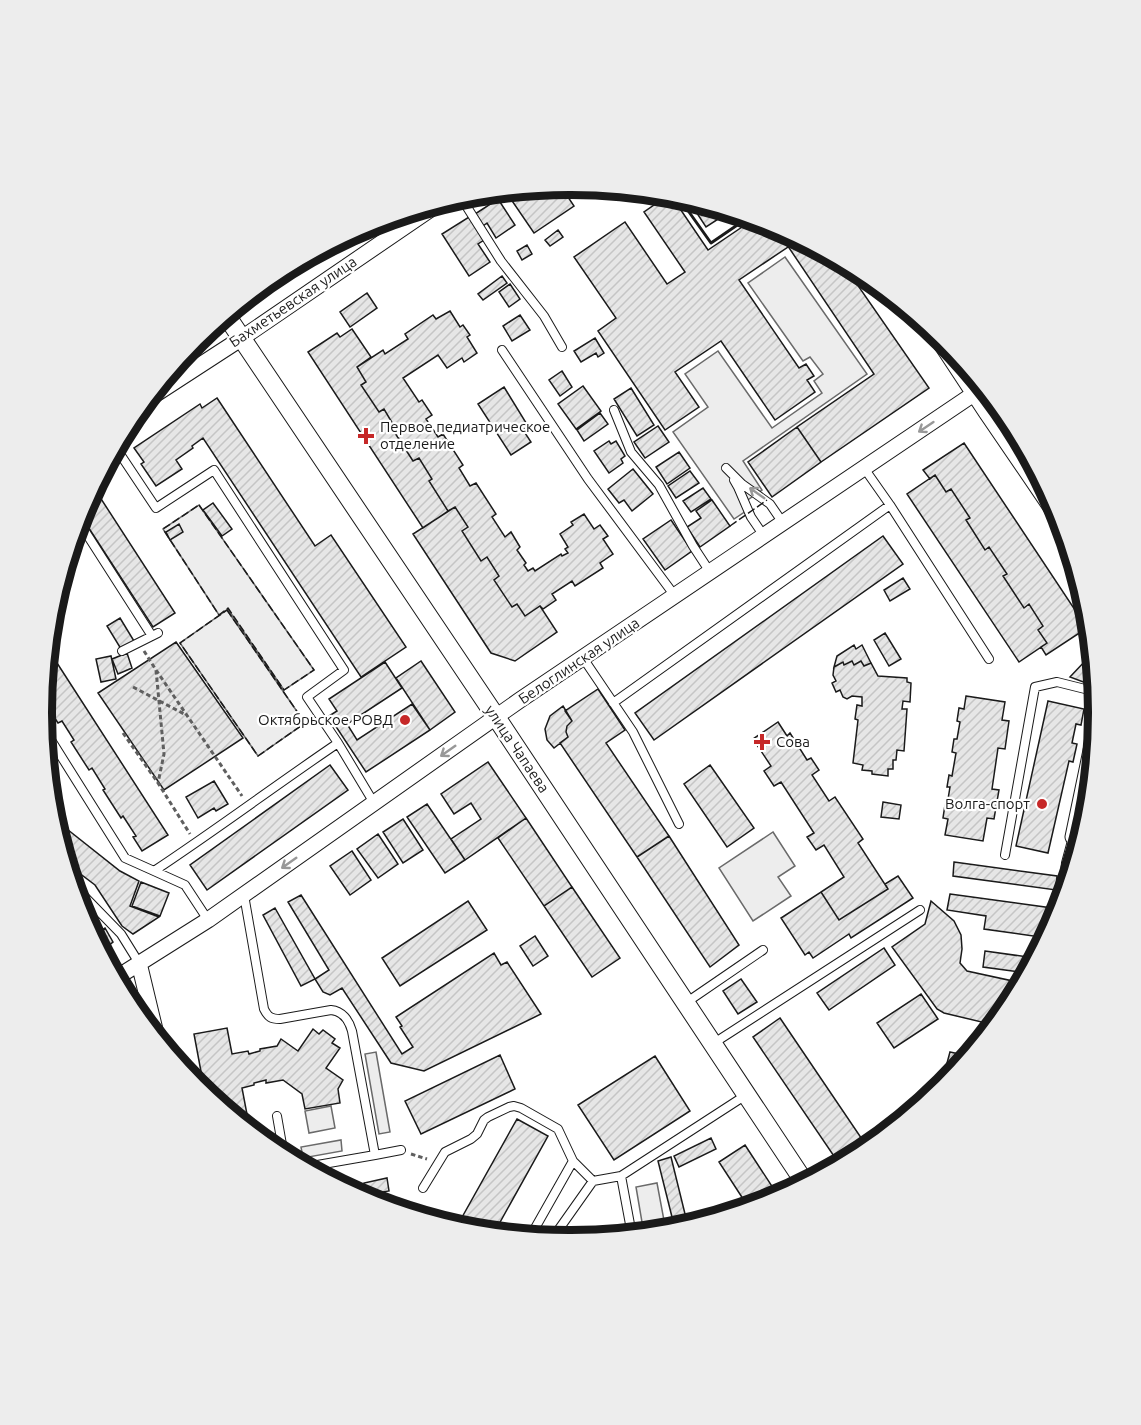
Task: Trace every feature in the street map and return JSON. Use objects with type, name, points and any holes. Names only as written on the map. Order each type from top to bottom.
[{"type":"street","name":"Бахметьевская улица","points":[[176,377],[242,338],[398,224]]},
{"type":"street","name":"улица Чапаева","points":[[231,322],[801,1177]]},
{"type":"street","name":"Белоглинская улица","points":[[123,973],[208,920],[496,717],[977,392]]},
{"type":"street","points":[[995,417],[1023,461]]},
{"type":"street","points":[[1073,837],[1082,794]]},
{"type":"street","points":[[139,963],[152,1017]]},
{"type":"lane","points":[[466,205],[501,261],[544,316],[562,348]]},
{"type":"lane","points":[[502,350],[588,479],[675,596]]},
{"type":"lane","points":[[614,410],[631,452],[659,485],[693,546],[711,572]]},
{"type":"lane","points":[[121,455],[156,508],[214,470],[344,670],[307,697],[374,803]]},
{"type":"lane","points":[[764,536],[751,517],[738,487],[726,468],[742,484],[770,504],[783,523]]},
{"type":"lane","points":[[864,468],[989,659]]},
{"type":"lane","points":[[613,703],[890,505]]},
{"type":"lane","points":[[85,531],[155,634],[122,651]]},
{"type":"lane","points":[[583,658],[633,732],[679,824]]},
{"type":"lane","points":[[1005,855],[1035,687],[1057,682],[1087,690]]},
{"type":"lane","points":[[154,871],[338,743]]},
{"type":"lane","points":[[54,745],[125,858],[185,885],[208,920]]},
{"type":"lane","points":[[1066,863],[1073,837]]},
{"type":"lane","points":[[244,895],[264,1009],[267,1015],[272,1019],[280,1019],[331,1010],[337,1011],[351,1026],[375,1155]]},
{"type":"lane","points":[[88,900],[121,934],[139,963]]},
{"type":"lane","points":[[713,1044],[920,910]]},
{"type":"lane","points":[[685,1003],[763,950]]},
{"type":"lane","points":[[558,1230],[592,1181],[621,1176],[746,1095]]},
{"type":"lane","points":[[423,1188],[445,1152],[471,1139],[477,1134],[484,1120],[514,1106],[558,1129],[573,1161],[592,1181]]},
{"type":"lane","points":[[277,1116],[282,1142]]},
{"type":"lane","points":[[318,1165],[401,1150]]},
{"type":"lane","points":[[535,1229],[573,1161]]},
{"type":"lane","points":[[621,1176],[630,1227]]},
{"type":"path","points":[[139,642],[248,805]]},
{"type":"path","points":[[156,670],[164,754],[158,783]]},
{"type":"path","points":[[133,687],[188,716]]},
{"type":"path","points":[[123,732],[196,843]]},
{"type":"path","points":[[411,1154],[437,1163]]},
{"type":"shaded area","points":[[785,257],[867,374],[743,461],[762,490],[742,504],[746,511],[734,519],[673,432],[708,407],[685,374],[718,351],[772,428],[822,393],[814,381],[823,374],[810,357],[803,361],[748,283]]},
{"type":"shaded area","points":[[199,505],[314,670],[284,690],[228,609],[219,615],[163,529]]},
{"type":"shaded area","points":[[227,610],[305,723],[258,756],[180,643]]},
{"type":"shaded area","points":[[773,832],[795,866],[778,877],[791,896],[753,921],[719,868]]},
{"type":"shaded area","points":[[376,1052],[390,1132],[379,1134],[365,1054]]},
{"type":"shaded area","points":[[331,1106],[335,1128],[309,1133],[305,1111]]},
{"type":"shaded area","points":[[341,1140],[342,1151],[306,1158],[303,1156],[301,1147]]},
{"type":"shaded area","points":[[657,1183],[664,1222],[643,1225],[636,1187]]},
{"type":"building","points":[[566,194],[574,206],[534,233],[510,198]]},
{"type":"building","points":[[498,200],[515,225],[496,238],[487,223],[483,226],[475,214]]},
{"type":"building","points":[[658,202],[678,205],[708,250],[745,225],[784,241],[788,247],[739,280],[799,368],[806,364],[814,376],[807,380],[815,392],[775,420],[721,341],[675,372],[699,407],[665,430],[598,331],[616,318],[574,257],[625,222],[667,284],[685,272],[644,212]]},
{"type":"building","points":[[695,209],[721,217],[706,227]]},
{"type":"building","points":[[469,217],[484,240],[478,244],[490,262],[469,276],[442,234]]},
{"type":"building","points":[[558,230],[563,237],[550,246],[545,240]]},
{"type":"building","points":[[784,241],[830,264],[854,279],[929,388],[821,462],[797,427],[874,374]]},
{"type":"building","points":[[527,245],[532,254],[522,260],[517,251]]},
{"type":"building","points":[[502,276],[507,283],[483,300],[478,294]]},
{"type":"building","points":[[510,284],[520,299],[509,307],[499,292]]},
{"type":"building","points":[[367,293],[377,308],[350,327],[340,312]]},
{"type":"building","points":[[450,311],[460,327],[463,325],[470,335],[467,337],[477,353],[464,362],[462,358],[447,368],[438,355],[403,378],[419,402],[422,400],[432,415],[426,419],[438,437],[443,434],[463,465],[459,468],[470,486],[476,483],[496,514],[492,517],[505,537],[511,532],[520,547],[517,550],[526,563],[524,565],[528,571],[533,568],[535,571],[561,554],[562,556],[568,553],[565,549],[568,547],[560,534],[573,525],[571,522],[584,514],[594,529],[600,525],[608,536],[603,539],[613,554],[600,563],[603,568],[575,586],[572,581],[552,594],[556,600],[543,609],[540,606],[525,616],[517,604],[512,607],[494,580],[499,576],[487,557],[481,561],[462,531],[468,527],[455,507],[448,511],[429,481],[432,479],[419,458],[413,461],[395,433],[397,431],[384,409],[379,412],[361,385],[366,382],[357,367],[383,350],[385,354],[408,339],[405,334],[433,315],[436,319]]},
{"type":"building","points":[[520,315],[530,330],[512,341],[503,326]]},
{"type":"building","points":[[352,329],[371,357],[357,367],[366,382],[361,385],[379,412],[384,409],[397,431],[395,433],[413,461],[419,458],[432,479],[429,481],[448,511],[423,528],[308,352],[337,333],[340,337]]},
{"type":"building","points":[[595,338],[604,353],[598,357],[596,353],[581,362],[574,351]]},
{"type":"building","points":[[562,371],[572,387],[560,396],[549,380]]},
{"type":"building","points":[[583,386],[601,411],[576,429],[558,404]]},
{"type":"building","points":[[504,387],[528,426],[523,430],[531,442],[511,455],[478,404]]},
{"type":"building","points":[[631,388],[654,425],[637,436],[614,399]]},
{"type":"building","points":[[217,398],[315,546],[331,535],[406,647],[361,677],[203,438],[176,460],[182,469],[156,486],[141,464],[144,462],[134,448],[200,404],[202,408]]},
{"type":"building","points":[[600,413],[608,424],[584,441],[577,430]]},
{"type":"building","points":[[658,426],[669,442],[645,458],[634,442]]},
{"type":"building","points":[[797,427],[821,462],[772,497],[748,462]]},
{"type":"building","points":[[609,441],[611,444],[616,441],[625,456],[621,459],[623,463],[609,473],[594,451]]},
{"type":"building","points":[[964,443],[1080,617],[1082,631],[1046,655],[1041,647],[1047,643],[1038,630],[1043,626],[1029,604],[1024,608],[1003,576],[1007,574],[989,547],[985,550],[966,520],[970,518],[951,489],[946,492],[935,475],[930,479],[923,470]]},
{"type":"building","points":[[679,452],[690,468],[667,484],[656,467]]},
{"type":"building","points":[[633,469],[653,494],[632,511],[624,500],[619,503],[608,489]]},
{"type":"building","points":[[690,471],[699,483],[676,498],[668,486]]},
{"type":"building","points":[[935,475],[946,492],[951,489],[970,518],[966,520],[985,550],[989,547],[1007,574],[1003,576],[1024,608],[1029,604],[1043,626],[1038,630],[1047,643],[1019,662],[907,494]]},
{"type":"building","points":[[703,488],[711,499],[691,512],[683,501]]},
{"type":"building","points":[[100,497],[175,613],[153,627],[87,526]]},
{"type":"building","points":[[712,500],[730,526],[700,547],[687,527],[701,518],[696,511]]},
{"type":"building","points":[[213,503],[232,529],[222,536],[203,510]]},
{"type":"building","points":[[455,507],[468,527],[462,531],[481,561],[487,557],[499,576],[494,580],[512,607],[517,604],[525,616],[540,606],[557,632],[515,661],[491,653],[413,534]]},
{"type":"building","points":[[671,520],[692,551],[665,570],[643,539]]},
{"type":"building","points":[[179,524],[183,532],[170,540],[166,532]]},
{"type":"building","points":[[883,536],[903,564],[654,740],[635,713]]},
{"type":"building","points":[[903,578],[910,589],[890,601],[884,590]]},
{"type":"building","points":[[120,618],[134,641],[121,649],[107,626]]},
{"type":"building","points":[[885,633],[901,659],[889,666],[874,640]]},
{"type":"building","points":[[176,642],[243,738],[164,790],[98,693]]},
{"type":"building","points":[[854,645],[856,649],[862,645],[871,663],[864,666],[861,661],[854,665],[852,661],[844,665],[843,662],[834,667],[837,656]]},
{"type":"building","points":[[127,653],[132,668],[118,674],[112,659]]},
{"type":"building","points":[[111,656],[116,679],[101,682],[96,659]]},
{"type":"building","points":[[56,661],[168,835],[142,851],[133,837],[136,836],[123,816],[121,818],[92,768],[89,770],[71,742],[74,740],[62,721],[58,723],[52,712]]},
{"type":"building","points":[[421,661],[455,712],[430,730],[396,678]]},
{"type":"building","points":[[852,661],[854,665],[861,661],[864,666],[871,663],[878,676],[907,678],[907,682],[911,683],[910,702],[903,701],[902,709],[907,709],[904,751],[897,750],[896,760],[893,760],[893,769],[888,769],[888,776],[872,774],[872,771],[862,770],[863,765],[853,763],[858,720],[855,719],[857,705],[862,706],[862,697],[852,696],[847,699],[843,697],[840,690],[836,692],[832,683],[836,681],[833,675],[834,667],[843,662],[844,665]]},
{"type":"building","points":[[1085,661],[1086,683],[1070,677]]},
{"type":"building","name":"Октябрьское РОВД","points":[[385,662],[402,688],[347,724],[357,740],[412,704],[430,730],[366,772],[329,716],[337,711],[329,699]]},
{"type":"building","points":[[598,689],[625,730],[606,743],[669,836],[637,857],[560,743],[568,737],[567,726],[572,721],[565,711]]},
{"type":"building","points":[[966,696],[1005,702],[1002,720],[1009,721],[1005,749],[998,748],[992,789],[999,790],[994,819],[987,818],[983,841],[945,835],[948,819],[943,818],[950,787],[947,787],[949,775],[952,776],[956,753],[952,752],[960,722],[957,721],[959,708],[964,709]]},
{"type":"building","name":"Волга-спорт","points":[[1048,701],[1084,709],[1081,725],[1076,724],[1072,743],[1077,744],[1073,762],[1069,761],[1048,853],[1016,846]]},
{"type":"building","points":[[563,706],[572,721],[567,726],[568,737],[554,748],[547,740],[545,729],[550,716]]},
{"type":"building","points":[[778,722],[787,736],[790,733],[807,760],[811,758],[819,770],[812,775],[829,801],[835,797],[863,839],[858,843],[888,889],[839,920],[821,892],[844,877],[824,845],[816,850],[807,837],[814,833],[781,782],[774,786],[764,771],[771,766],[753,739]]},
{"type":"building","points":[[488,762],[526,818],[465,860],[451,839],[481,819],[471,803],[454,814],[441,794]]},
{"type":"building","points":[[330,765],[348,790],[207,890],[190,865]]},
{"type":"building","points":[[710,765],[754,828],[727,847],[684,784]]},
{"type":"building","points":[[214,781],[228,804],[216,811],[214,808],[198,818],[186,797]]},
{"type":"building","points":[[883,802],[901,805],[899,819],[881,817]]},
{"type":"building","points":[[427,804],[465,860],[445,873],[407,817]]},
{"type":"building","points":[[526,818],[572,887],[544,906],[498,838]]},
{"type":"building","points":[[403,819],[423,850],[403,863],[383,832]]},
{"type":"building","points":[[65,828],[120,871],[139,881],[130,906],[159,917],[133,934],[122,926],[95,885],[78,872]]},
{"type":"building","points":[[378,834],[398,864],[378,878],[357,849]]},
{"type":"building","points":[[669,836],[739,945],[710,967],[637,857]]},
{"type":"building","points":[[352,851],[371,880],[350,895],[330,866]]},
{"type":"building","points":[[954,862],[1057,876],[1056,890],[953,876]]},
{"type":"building","points":[[898,876],[913,898],[851,938],[849,934],[813,958],[809,952],[805,955],[781,918],[821,892],[839,920],[888,889],[885,884]]},
{"type":"building","points":[[141,882],[169,893],[160,916],[132,906]]},
{"type":"building","points":[[572,887],[620,958],[592,977],[544,906]]},
{"type":"building","points":[[950,894],[1050,908],[1037,937],[984,929],[986,916],[947,910]]},
{"type":"building","points":[[301,895],[402,1054],[413,1047],[396,1017],[494,953],[501,965],[507,962],[541,1014],[424,1071],[391,1063],[342,988],[330,995],[323,992],[315,979],[329,970],[288,902]]},
{"type":"building","points":[[468,901],[487,930],[400,986],[382,958]]},
{"type":"building","points":[[931,901],[954,921],[961,935],[960,963],[967,971],[1013,981],[985,1023],[944,1013],[937,1009],[892,947],[925,924]]},
{"type":"building","points":[[275,908],[315,979],[301,986],[263,915]]},
{"type":"building","points":[[105,928],[113,942],[108,946],[101,931]]},
{"type":"building","points":[[535,936],[548,956],[533,966],[520,946]]},
{"type":"building","points":[[884,948],[895,965],[829,1010],[817,993]]},
{"type":"building","points":[[985,951],[1027,957],[1019,972],[983,967]]},
{"type":"building","points":[[741,979],[757,1002],[738,1014],[723,991]]},
{"type":"building","points":[[921,994],[938,1019],[894,1048],[877,1023]]},
{"type":"building","points":[[780,1018],[862,1140],[835,1158],[753,1037]]},
{"type":"building","points":[[227,1028],[232,1054],[248,1051],[249,1054],[277,1046],[281,1039],[298,1051],[313,1029],[319,1034],[323,1030],[335,1039],[332,1043],[340,1048],[326,1068],[343,1080],[338,1089],[340,1103],[305,1109],[302,1094],[283,1080],[266,1083],[266,1080],[242,1088],[248,1117],[202,1077],[194,1034]]},
{"type":"building","points":[[950,1052],[960,1054],[945,1070]]},
{"type":"building","points":[[500,1055],[515,1089],[421,1134],[405,1101]]},
{"type":"building","points":[[655,1056],[690,1111],[614,1160],[578,1105]]},
{"type":"building","points":[[517,1119],[548,1136],[498,1225],[461,1219]]},
{"type":"building","points":[[711,1138],[716,1149],[679,1167],[674,1156]]},
{"type":"building","points":[[745,1145],[774,1189],[744,1200],[719,1162]]},
{"type":"building","points":[[671,1157],[686,1218],[673,1221],[658,1161]]},
{"type":"building","points":[[387,1178],[389,1191],[377,1193],[365,1188],[364,1183]]},
{"type":"fence","points":[[730,526],[767,500]]},
{"type":"fence","points":[[199,505],[314,670],[284,690],[228,608],[219,615],[163,529],[199,505]]},
{"type":"fence","points":[[227,610],[305,723],[258,756],[180,643],[227,610]]},
{"type":"wall","points":[[686,207],[711,243],[740,223]]},
{"type":"place","name":"Первое педиатрическое отделение","points":[[366,436]]},
{"type":"place","name":"Октябрьское РОВД","points":[[405,720]]},
{"type":"place","name":"Сова","points":[[762,742]]},
{"type":"place","name":"Волга-спорт","points":[[1042,804]]}]
